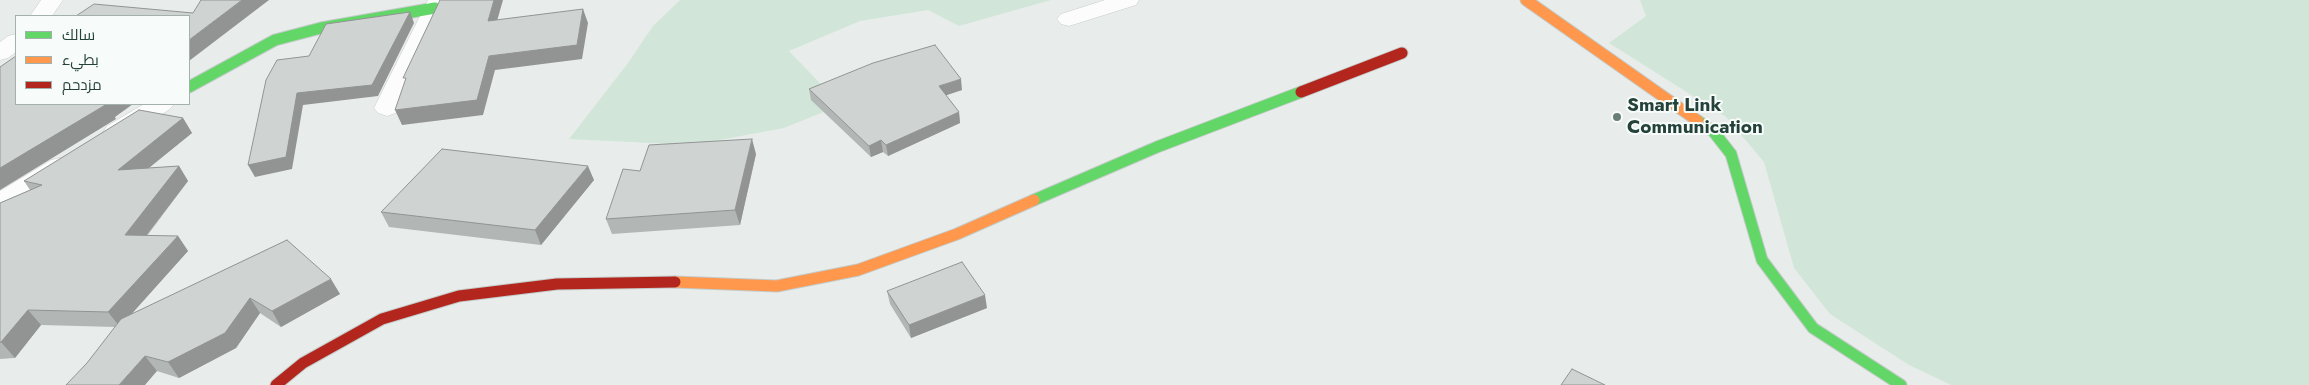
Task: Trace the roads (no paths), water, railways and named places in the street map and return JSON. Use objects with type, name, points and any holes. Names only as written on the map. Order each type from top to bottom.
[{"type":"street","points":[[42,15],[52,0]]},
{"type":"street","points":[[1069,19],[1128,0]]},
{"type":"street","points":[[1526,0],[1623,70],[1714,131],[1732,154],[1762,260],[1767,267],[1813,328],[1901,385]]},
{"type":"street","points":[[190,86],[276,40],[322,28],[437,4]]},
{"type":"street","points":[[387,108],[437,4]]},
{"type":"street","points":[[0,53],[15,42]]},
{"type":"street","points":[[276,385],[303,362],[382,319],[459,296],[556,284],[683,282],[777,286],[858,270],[957,234],[1157,147],[1402,53]]},
{"type":"street","points":[[0,204],[159,105]]},
{"type":"place","name":"Smart Link Communication","points":[[1617,117]]}]
